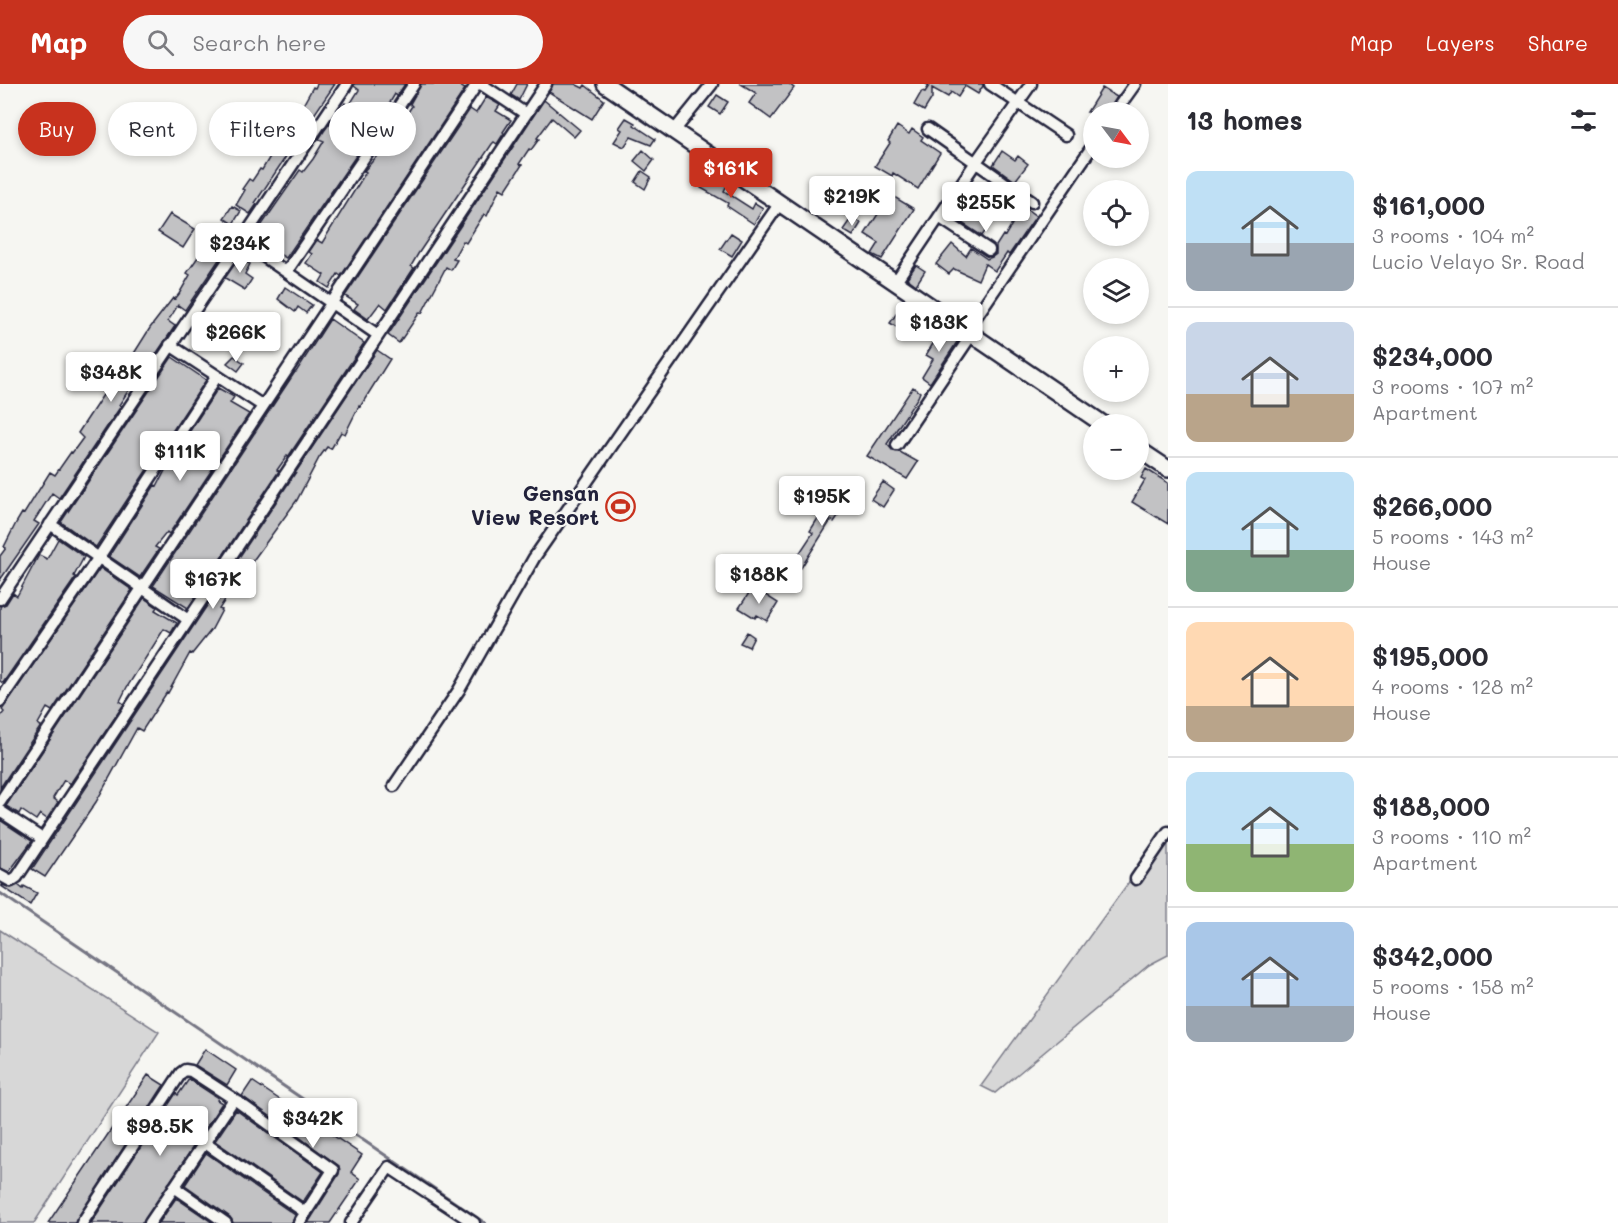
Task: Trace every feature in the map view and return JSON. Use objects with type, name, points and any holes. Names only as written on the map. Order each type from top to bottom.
[{"type":"main road","points":[[605,84],[780,203],[897,278],[1089,414]]},
{"type":"main road","points":[[1149,456],[1168,469]]},
{"type":"street","points":[[0,599],[346,84]]},
{"type":"street","points":[[286,272],[414,84]]},
{"type":"street","points":[[0,802],[262,406],[479,84],[526,114]]},
{"type":"street","points":[[0,875],[9,881],[15,879],[546,84]]},
{"type":"street","points":[[674,131],[712,84]]},
{"type":"street","points":[[990,84],[1066,135]]},
{"type":"street","points":[[897,278],[1031,84]]},
{"type":"street","points":[[1122,102],[1135,84]]},
{"type":"street","points":[[928,129],[1032,202]]},
{"type":"street","points":[[897,444],[970,328],[1083,160]]},
{"type":"street","points":[[394,786],[459,690],[534,558],[780,203]]},
{"type":"street","points":[[939,217],[988,250]]},
{"type":"street","points":[[240,240],[378,335]]},
{"type":"street","points":[[170,345],[262,406]]},
{"type":"street","points":[[0,701],[99,557],[217,376]]},
{"type":"street","points":[[50,524],[188,619]]},
{"type":"street","points":[[0,811],[41,838]]},
{"type":"street","points":[[1136,879],[1168,832]]},
{"type":"street","points":[[82,1223],[185,1070],[191,1071],[234,1099],[333,1170],[299,1223]]},
{"type":"street","points":[[150,1223],[234,1099]]},
{"type":"street","points":[[205,1143],[306,1213]]},
{"type":"street","points":[[351,1223],[389,1167],[474,1223]]},
{"type":"street","points":[[174,1187],[226,1223]]},
{"type":"shaded area","points":[[1168,828],[1168,955],[1149,965],[995,1093],[981,1086]]},
{"type":"shaded area","points":[[0,930],[159,1032],[34,1223],[0,1223]]},
{"type":"building","points":[[317,84],[335,84],[317,110],[317,102],[305,102],[313,87],[315,88]]},
{"type":"building","points":[[354,84],[405,84],[390,102],[352,102],[359,90]]},
{"type":"building","points":[[421,84],[457,84],[465,89],[341,276],[338,274],[329,288],[320,282],[324,275],[306,263],[312,254],[309,252],[317,240],[322,243],[366,172],[364,171],[377,156],[416,156],[416,102],[411,102]]},
{"type":"building","points":[[517,84],[527,84],[519,100],[511,95]]},
{"type":"building","points":[[553,84],[575,84],[583,88],[585,85],[604,100],[592,119],[549,92]]},
{"type":"building","points":[[741,84],[789,84],[794,88],[771,119],[749,103],[756,93]]},
{"type":"building","points":[[926,84],[983,84],[983,86],[978,94],[965,86],[958,97],[951,92],[948,97],[932,88],[932,98],[924,111],[914,105],[922,91],[925,92],[929,86]]},
{"type":"building","points":[[1102,88],[1117,97],[1114,102],[1093,102]]},
{"type":"building","points":[[717,95],[728,102],[720,114],[709,107]]},
{"type":"building","points":[[486,97],[500,105],[496,111],[511,120],[497,144],[494,142],[492,144],[418,254],[411,266],[414,268],[387,309],[380,303],[368,319],[354,309],[358,304],[345,296],[470,109],[476,113]]},
{"type":"building","points":[[544,100],[580,130],[574,137],[552,118],[519,164],[522,165],[505,191],[500,188],[487,216],[484,214],[466,243],[463,241],[453,259],[457,260],[451,270],[446,267],[422,313],[420,312],[399,343],[388,335]]},
{"type":"building","points":[[626,118],[655,139],[651,145],[631,137],[624,147],[614,142]]},
{"type":"building","points":[[329,124],[329,156],[356,156],[286,258],[252,239],[300,170],[303,172],[317,156],[324,141],[319,139]]},
{"type":"building","points":[[897,126],[909,134],[912,129],[923,137],[921,140],[940,153],[918,189],[893,173],[892,176],[875,166],[890,143],[888,141]]},
{"type":"building","points":[[643,150],[654,160],[646,171],[634,161]]},
{"type":"building","points":[[1002,151],[1015,160],[1018,156],[1028,164],[1015,181],[993,165]]},
{"type":"building","points":[[270,156],[286,156],[250,214],[236,205],[249,179],[252,181],[260,169],[262,170]]},
{"type":"building","points":[[642,171],[651,177],[645,189],[635,182]]},
{"type":"building","points":[[709,173],[728,183],[724,191],[752,209],[755,203],[763,208],[754,224],[727,206],[728,203],[701,188]]},
{"type":"building","points":[[995,186],[1036,216],[995,271],[985,264],[978,280],[954,269],[949,274],[936,264],[952,244],[966,256],[971,248],[987,259],[996,254],[996,246],[1015,219],[1000,209],[982,236],[951,216],[961,198],[982,211]]},
{"type":"building","points":[[871,192],[887,202],[891,195],[914,209],[882,259],[872,254],[879,243],[865,234],[880,211],[865,201]]},
{"type":"building","points":[[232,206],[241,211],[233,224],[224,218]]},
{"type":"building","points":[[170,214],[195,229],[183,248],[158,232]]},
{"type":"building","points":[[852,217],[861,223],[853,236],[843,230]]},
{"type":"building","points":[[731,233],[742,240],[732,256],[720,249]]},
{"type":"building","points":[[211,238],[227,248],[185,310],[178,305],[168,321],[175,326],[140,378],[138,376],[119,405],[121,406],[59,498],[52,493],[34,521],[39,524],[0,580],[0,556],[22,513],[24,514],[50,472],[55,475],[83,438],[78,433],[120,369],[123,371],[150,328],[173,298],[175,299],[179,294],[190,275],[187,273]]},
{"type":"building","points":[[239,258],[250,264],[245,274],[252,279],[245,290],[225,278]]},
{"type":"building","points":[[916,265],[925,271],[916,285],[907,278]]},
{"type":"building","points":[[285,287],[312,305],[306,313],[298,307],[295,312],[278,299]]},
{"type":"building","points":[[903,304],[916,313],[903,331],[890,323]]},
{"type":"building","points":[[330,319],[364,343],[277,470],[279,471],[188,608],[153,586]]},
{"type":"building","points":[[942,329],[959,339],[930,383],[922,377],[933,359],[926,355]]},
{"type":"building","points":[[377,350],[390,359],[359,406],[345,434],[341,432],[331,449],[327,447],[319,458],[297,500],[249,566],[233,594],[230,592],[219,609],[222,610],[212,629],[192,654],[190,653],[168,693],[142,731],[137,728],[96,802],[45,877],[32,869]]},
{"type":"building","points":[[234,356],[244,363],[238,371],[227,363]]},
{"type":"building","points":[[172,357],[206,380],[96,547],[61,522]]},
{"type":"building","points":[[913,387],[920,392],[918,397],[887,444],[893,451],[900,452],[918,462],[907,479],[867,456]]},
{"type":"building","points":[[218,388],[234,397],[230,403],[249,414],[169,534],[167,532],[155,547],[159,549],[140,577],[109,556],[155,485],[157,486],[169,463]]},
{"type":"building","points":[[1149,471],[1168,483],[1168,524],[1132,502],[1145,480],[1149,480]]},
{"type":"building","points":[[883,482],[894,490],[883,507],[871,499]]},
{"type":"building","points":[[844,490],[852,495],[834,522],[831,520],[801,568],[793,563],[813,533],[810,531],[820,515],[828,518],[825,515]]},
{"type":"building","points":[[58,539],[84,557],[74,576],[76,577],[3,683],[0,681],[0,606],[6,604],[13,593],[17,596],[39,555],[47,559]]},
{"type":"building","points":[[100,568],[132,590],[52,711],[47,708],[38,724],[41,726],[0,788],[0,717],[4,712],[2,710]]},
{"type":"building","points":[[753,587],[778,603],[767,621],[757,615],[755,618],[739,608]]},
{"type":"building","points":[[144,598],[157,607],[155,610],[177,623],[171,633],[164,629],[127,687],[120,701],[124,704],[70,784],[64,780],[53,798],[58,802],[47,819],[40,814],[36,820],[21,810],[19,814],[6,806]]},
{"type":"building","points":[[747,632],[754,637],[749,647],[740,643]]},
{"type":"building","points":[[0,820],[32,841],[9,872],[0,868]]},
{"type":"building","points":[[2,885],[11,888],[18,885],[23,889],[24,886],[37,893],[30,905]]},
{"type":"building","points":[[205,1049],[236,1070],[227,1085],[195,1065]]},
{"type":"building","points":[[148,1075],[164,1085],[75,1223],[48,1223]]},
{"type":"building","points":[[189,1079],[222,1103],[143,1223],[91,1223],[176,1093],[178,1095]]},
{"type":"building","points":[[252,1081],[362,1155],[351,1172],[360,1179],[330,1223],[308,1223],[339,1174],[339,1166],[242,1096]]},
{"type":"building","points":[[236,1110],[323,1172],[303,1202],[215,1141]]},
{"type":"building","points":[[206,1153],[295,1215],[292,1223],[233,1223],[230,1217],[185,1185]]},
{"type":"building","points":[[176,1198],[213,1223],[159,1223]]},
{"type":"waterway","points":[[620,84],[674,121]]},
{"type":"waterway","points":[[685,129],[897,274]]},
{"type":"waterway","points":[[903,278],[989,337]]},
{"type":"waterway","points":[[1149,447],[1168,460]]},
{"type":"waterway","points":[[0,893],[485,1223]]},
{"type":"place","name":"Gensan View Resort","points":[[620,506]]}]
